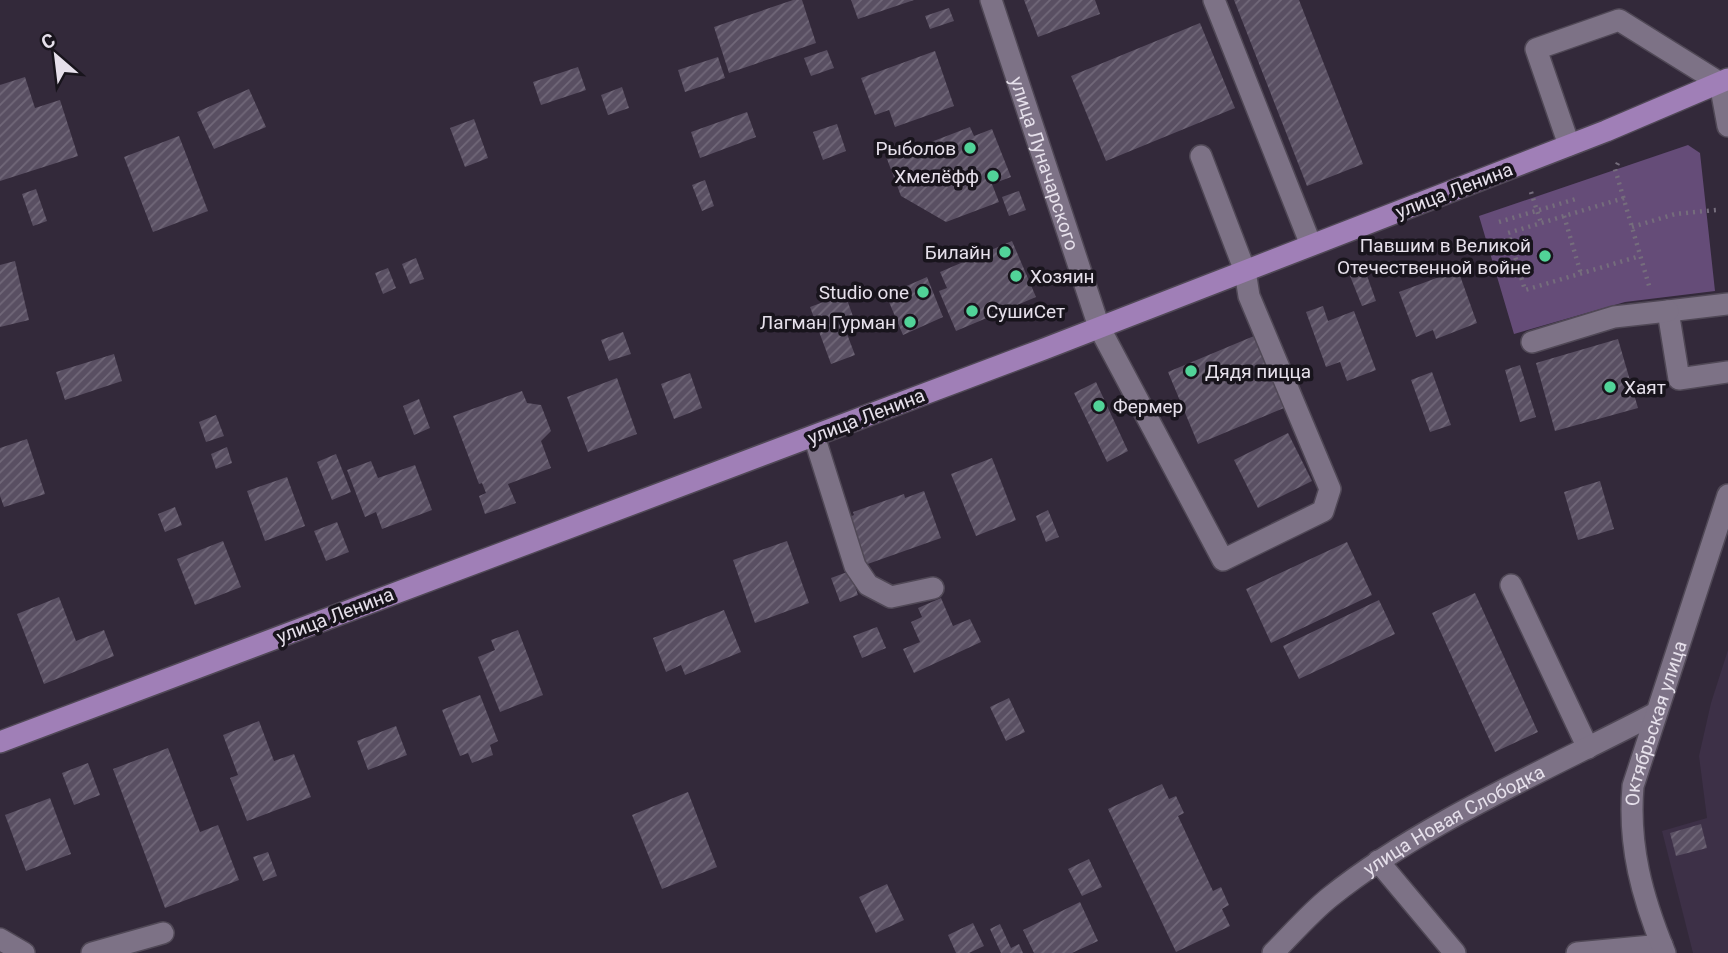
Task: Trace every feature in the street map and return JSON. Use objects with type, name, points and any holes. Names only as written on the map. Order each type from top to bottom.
[{"type":"main road","name":"улица Ленина","points":[[0,741],[1099,327],[1569,145],[1724,81]]},
{"type":"street","name":"улица Луначарского","points":[[991,0],[1099,327],[1223,561],[1323,511],[1330,489],[1249,296],[1245,271]]},
{"type":"street","points":[[1214,0],[1311,245]]},
{"type":"street","points":[[1569,145],[1536,50],[1619,20],[1724,81],[1728,126]]},
{"type":"street","points":[[1201,156],[1245,271]]},
{"type":"street","points":[[1532,342],[1614,317],[1728,304]]},
{"type":"street","points":[[1662,312],[1679,379],[1728,372]]},
{"type":"street","points":[[814,436],[856,566],[868,585],[891,597],[933,588]]},
{"type":"street","name":"Октябрьская улица","points":[[1663,949],[1632,848],[1630,823],[1633,786],[1654,714],[1728,495]]},
{"type":"street","points":[[1511,585],[1588,748]]},
{"type":"street","name":"улица Новая Слободка","points":[[1273,953],[1328,898],[1378,861],[1654,714]]},
{"type":"street","points":[[1378,861],[1455,953]]},
{"type":"street","points":[[92,953],[163,933]]},
{"type":"street","points":[[0,939],[24,953]]},
{"type":"street","points":[[1577,953],[1663,949]]},
{"type":"path","points":[[1618,163],[1615,169],[1640,256],[1662,312]]},
{"type":"path","points":[[1531,192],[1541,223]]},
{"type":"path","points":[[1624,198],[1508,233],[1525,290],[1640,256]]},
{"type":"path","points":[[1499,222],[1576,200]]},
{"type":"path","points":[[1632,227],[1675,214],[1716,210]]},
{"type":"path","points":[[1564,216],[1581,274]]},
{"type":"shaded area","points":[[1688,145],[1700,153],[1715,291],[1625,302],[1514,334],[1479,216]]},
{"type":"shaded area","points":[[1728,650],[1728,953],[1693,953],[1662,831],[1707,818],[1699,756],[1711,703]]},
{"type":"building","points":[[793,0],[802,0],[816,43],[729,73],[714,27]]},
{"type":"building","points":[[851,0],[914,0],[858,19]]},
{"type":"building","points":[[1024,0],[1095,0],[1100,14],[1038,37]]},
{"type":"building","points":[[1234,0],[1299,0],[1363,164],[1307,186]]},
{"type":"building","points":[[949,8],[954,21],[930,29],[925,16]]},
{"type":"building","points":[[1200,23],[1235,108],[1106,161],[1071,76]]},
{"type":"building","points":[[827,50],[834,68],[811,76],[804,58]]},
{"type":"building","points":[[935,51],[954,106],[895,127],[889,110],[875,115],[861,78]]},
{"type":"building","points":[[718,57],[725,78],[685,92],[678,70]]},
{"type":"building","points":[[578,67],[586,90],[541,105],[533,82]]},
{"type":"building","points":[[25,77],[35,108],[60,100],[78,156],[0,181],[0,85]]},
{"type":"building","points":[[622,87],[629,108],[608,115],[601,95]]},
{"type":"building","points":[[249,89],[266,127],[214,149],[197,112]]},
{"type":"building","points":[[747,112],[756,137],[700,158],[691,132]]},
{"type":"building","points":[[474,119],[488,158],[465,167],[450,128]]},
{"type":"building","points":[[837,124],[846,151],[823,160],[813,132]]},
{"type":"building","points":[[970,127],[974,136],[992,129],[1011,177],[992,184],[999,202],[946,222],[901,196],[887,159]]},
{"type":"building","points":[[179,136],[208,211],[153,232],[124,157]]},
{"type":"building","points":[[705,180],[714,206],[702,211],[692,185]]},
{"type":"building","points":[[36,189],[47,221],[33,226],[22,194]]},
{"type":"building","points":[[1019,191],[1026,210],[1009,216],[1002,197]]},
{"type":"building","points":[[1012,241],[1036,297],[956,331],[939,291],[947,288],[940,272]]},
{"type":"building","points":[[416,258],[424,279],[410,284],[402,264]]},
{"type":"building","points":[[15,261],[29,320],[0,327],[0,265]]},
{"type":"building","points":[[388,268],[396,288],[383,294],[375,273]]},
{"type":"building","points":[[1365,270],[1376,301],[1362,306],[1350,276]]},
{"type":"building","points":[[1458,270],[1477,323],[1436,339],[1433,330],[1416,337],[1399,292]]},
{"type":"building","points":[[927,277],[943,317],[903,335],[886,295]]},
{"type":"building","points":[[845,294],[855,322],[844,326],[855,355],[831,364],[810,307]]},
{"type":"building","points":[[1323,306],[1328,321],[1354,311],[1376,370],[1347,381],[1340,362],[1326,367],[1306,312]]},
{"type":"building","points":[[623,332],[631,354],[609,361],[601,340]]},
{"type":"building","points":[[1254,336],[1284,408],[1198,444],[1168,372]]},
{"type":"building","points":[[1618,339],[1638,408],[1555,431],[1536,363]]},
{"type":"building","points":[[114,354],[122,381],[65,400],[56,372]]},
{"type":"building","points":[[1520,365],[1536,417],[1520,422],[1505,370]]},
{"type":"building","points":[[1432,372],[1451,425],[1430,432],[1411,380]]},
{"type":"building","points":[[690,373],[702,408],[674,419],[661,384]]},
{"type":"building","points":[[617,378],[637,434],[588,452],[567,397]]},
{"type":"building","points":[[1096,382],[1128,451],[1107,462],[1074,393]]},
{"type":"building","points":[[522,391],[527,403],[541,405],[551,431],[541,441],[551,468],[508,484],[516,503],[485,514],[479,496],[486,493],[482,483],[479,484],[453,416]]},
{"type":"building","points":[[419,399],[430,428],[414,435],[403,406]]},
{"type":"building","points":[[216,415],[224,436],[206,442],[199,422]]},
{"type":"building","points":[[1288,433],[1312,481],[1258,508],[1234,460]]},
{"type":"building","points":[[27,439],[45,494],[4,507],[0,496],[0,448]]},
{"type":"building","points":[[227,447],[232,463],[216,469],[211,454]]},
{"type":"building","points":[[336,454],[351,492],[332,500],[317,462]]},
{"type":"building","points":[[992,458],[1016,520],[976,536],[951,474]]},
{"type":"building","points":[[371,461],[378,478],[415,465],[432,510],[382,529],[376,512],[365,517],[347,470]]},
{"type":"building","points":[[287,477],[305,526],[265,541],[247,491]]},
{"type":"building","points":[[1600,481],[1614,529],[1578,540],[1564,492]]},
{"type":"building","points":[[924,491],[941,538],[862,566],[845,519],[854,515],[853,512],[904,494],[905,498]]},
{"type":"building","points":[[175,507],[182,525],[165,532],[158,514]]},
{"type":"building","points":[[1048,510],[1059,537],[1046,542],[1036,516]]},
{"type":"building","points":[[337,522],[349,552],[326,561],[314,531]]},
{"type":"building","points":[[223,541],[241,587],[195,605],[177,559]]},
{"type":"building","points":[[787,541],[809,603],[755,623],[733,560]]},
{"type":"building","points":[[1347,542],[1372,595],[1271,643],[1246,589]]},
{"type":"building","points":[[850,571],[858,595],[840,602],[831,578]]},
{"type":"building","points":[[1475,593],[1538,732],[1495,752],[1432,613]]},
{"type":"building","points":[[59,597],[76,641],[104,630],[114,656],[44,684],[17,614]]},
{"type":"building","points":[[941,598],[953,626],[970,619],[981,642],[914,673],[903,649],[920,642],[911,622],[922,617],[918,608]]},
{"type":"building","points":[[1379,600],[1395,634],[1299,679],[1283,646]]},
{"type":"building","points":[[724,610],[741,652],[685,675],[681,665],[666,672],[653,638]]},
{"type":"building","points":[[877,627],[886,648],[862,658],[853,636]]},
{"type":"building","points":[[518,630],[543,695],[500,712],[478,657],[495,650],[491,640]]},
{"type":"building","points":[[480,695],[498,741],[490,745],[493,755],[472,763],[468,753],[460,756],[442,710]]},
{"type":"building","points":[[1009,698],[1025,732],[1006,741],[990,707]]},
{"type":"building","points":[[259,721],[274,761],[294,754],[311,797],[247,821],[230,778],[238,775],[223,735]]},
{"type":"building","points":[[396,726],[407,755],[368,770],[357,741]]},
{"type":"building","points":[[168,748],[200,832],[218,825],[239,880],[165,908],[113,769]]},
{"type":"building","points":[[88,763],[100,795],[74,805],[62,773]]},
{"type":"building","points":[[1162,784],[1169,799],[1176,796],[1184,813],[1178,816],[1213,891],[1221,887],[1229,905],[1222,909],[1230,926],[1176,952],[1108,809]]},
{"type":"building","points":[[688,792],[717,867],[662,889],[632,815]]},
{"type":"building","points":[[50,798],[71,854],[26,871],[5,815]]},
{"type":"building","points":[[1701,824],[1707,848],[1676,856],[1670,833]]},
{"type":"building","points":[[268,852],[277,876],[263,881],[253,857]]},
{"type":"building","points":[[1089,859],[1102,887],[1082,896],[1068,869]]},
{"type":"building","points":[[887,884],[904,920],[876,933],[859,897]]},
{"type":"building","points":[[1080,902],[1098,941],[1072,953],[1034,953],[1023,930]]},
{"type":"building","points":[[973,923],[984,946],[969,953],[956,953],[948,935]]},
{"type":"building","points":[[1000,924],[1011,948],[1019,944],[1023,953],[1001,953],[990,929]]},
{"type":"place","name":"Рыболов","points":[[970,148]]},
{"type":"place","name":"Хмелёфф","points":[[993,176]]},
{"type":"place","name":"Билайн","points":[[1005,252]]},
{"type":"place","name":"Павшим в Великой Отечественной войне","points":[[1545,256]]},
{"type":"place","name":"Хозяин","points":[[1016,276]]},
{"type":"place","name":"Studio one","points":[[923,292]]},
{"type":"place","name":"СушиСет","points":[[972,311]]},
{"type":"place","name":"Лагман Гурман","points":[[910,322]]},
{"type":"place","name":"Дядя пицца","points":[[1191,371]]},
{"type":"place","name":"Хаят","points":[[1610,387]]},
{"type":"place","name":"Фермер","points":[[1099,406]]}]
